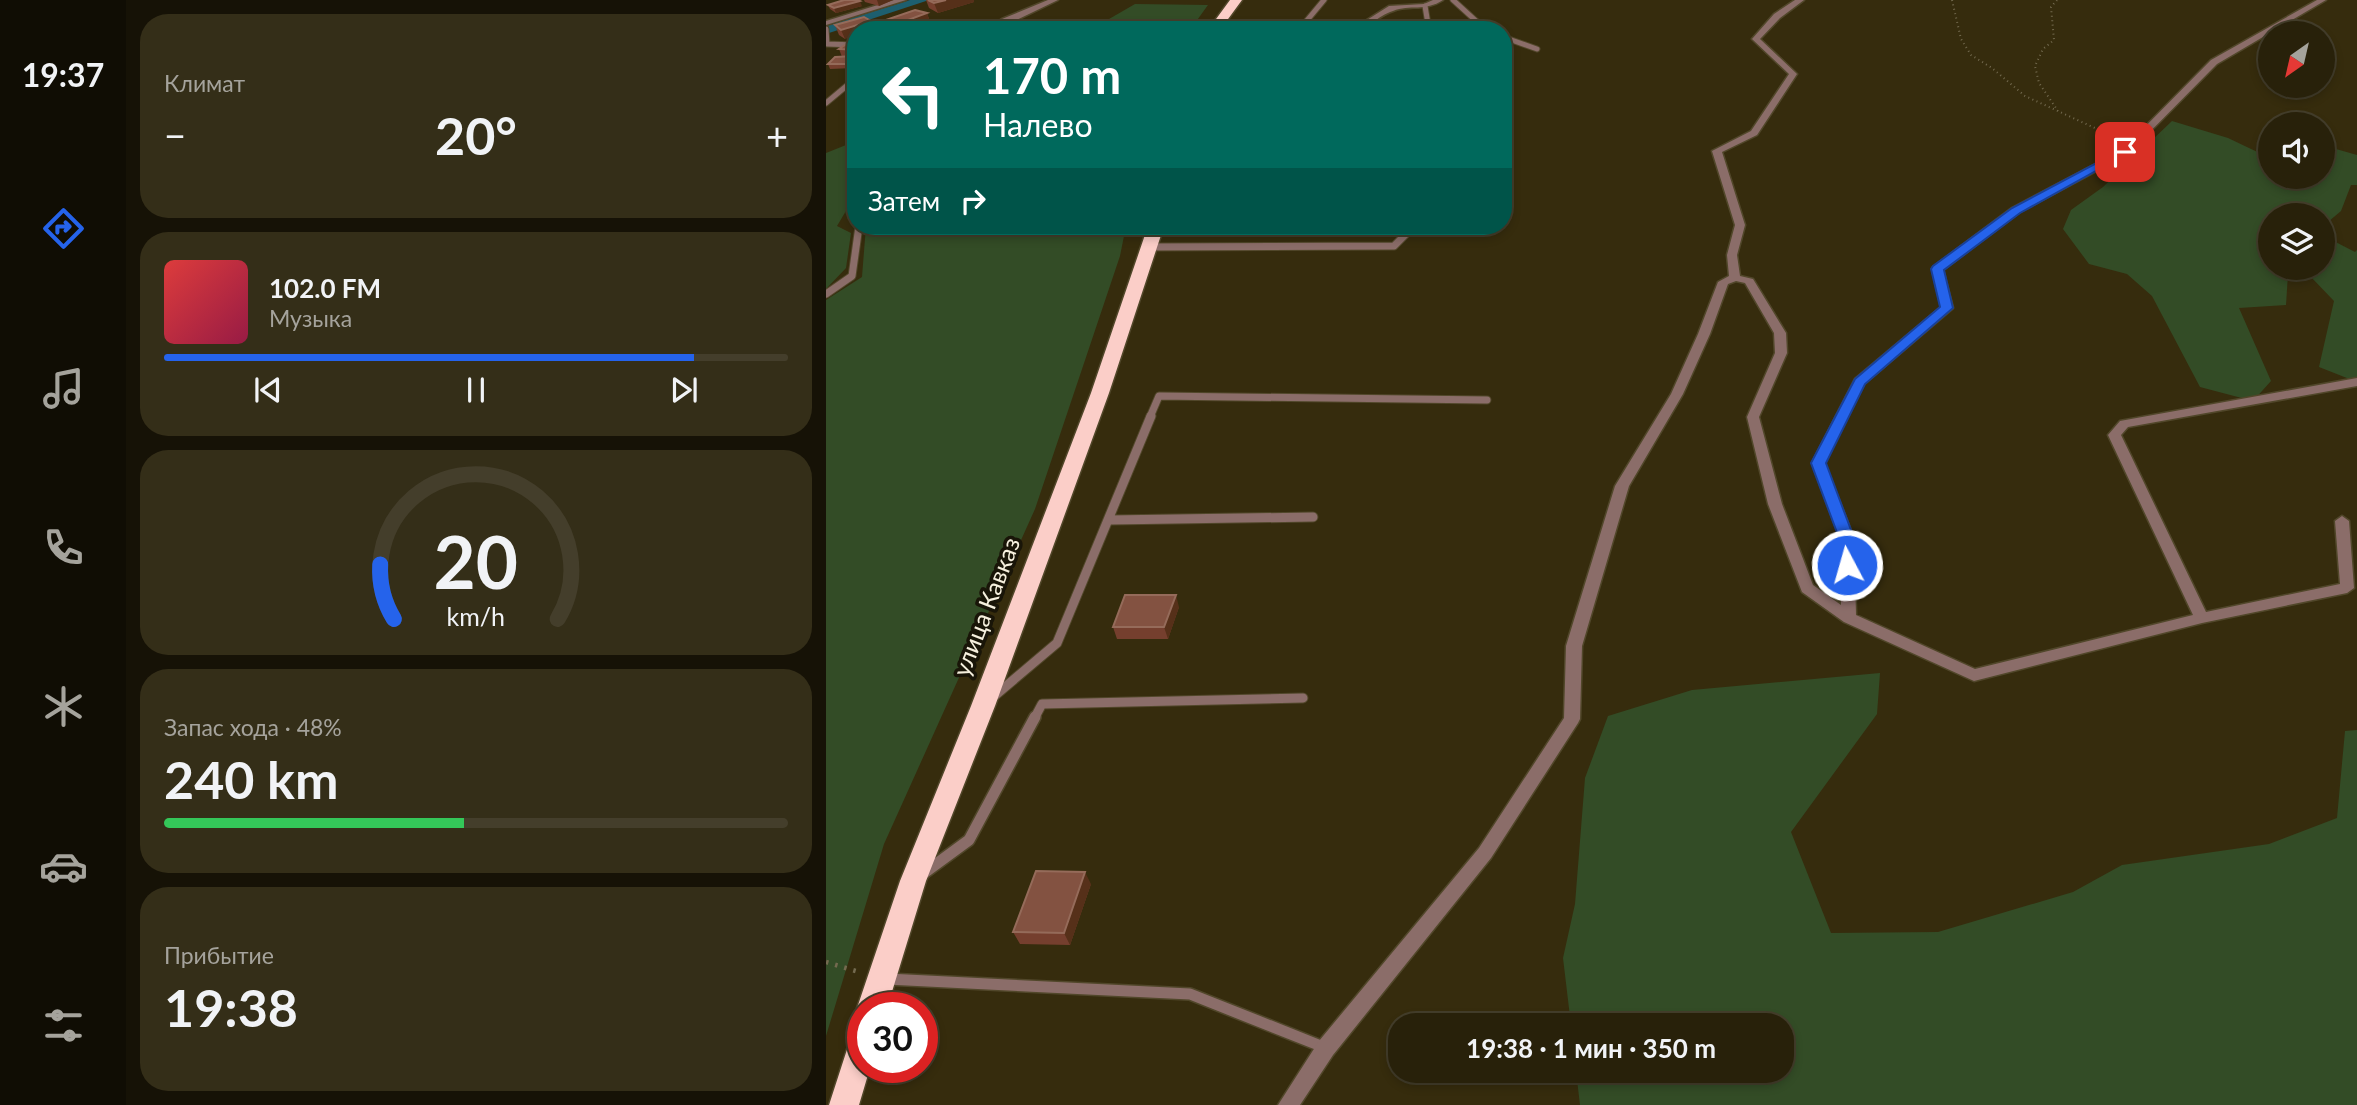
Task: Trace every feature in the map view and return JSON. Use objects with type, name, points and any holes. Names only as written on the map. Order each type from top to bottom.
[{"type":"highway","points":[[1221,21],[1236,0]]},
{"type":"highway","name":"улица Кавказ","points":[[877,992],[913,881],[983,706],[1101,393],[1154,236]]},
{"type":"highway","points":[[844,1105],[851,1083]]},
{"type":"street","points":[[826,23],[902,0]]},
{"type":"street","points":[[1001,21],[1036,10],[1054,0]]},
{"type":"street","points":[[1370,21],[1392,8],[1424,6],[1440,0]]},
{"type":"street","points":[[1735,278],[1732,255],[1740,225],[1717,151],[1754,133],[1793,74],[1756,38],[1777,16],[1800,0]]},
{"type":"street","points":[[1849,618],[1847,538],[1818,463],[1859,382],[1947,308],[1937,269],[2016,211],[2125,152],[2214,62],[2322,0]]},
{"type":"street","points":[[1288,1105],[1326,1048],[1485,853],[1572,719],[1574,646],[1622,486],[1677,394],[1704,334],[1723,282],[1735,278],[1749,281],[1780,333],[1781,353],[1754,417],[1775,504],[1807,588],[1849,618],[1974,675],[2202,618],[2347,588],[2342,521]]},
{"type":"street","points":[[2202,618],[2113,435],[2124,424],[2357,382]]},
{"type":"lane","points":[[1307,21],[1324,0]]},
{"type":"lane","points":[[1453,0],[1476,21]]},
{"type":"lane","points":[[1424,6],[1427,21]]},
{"type":"lane","points":[[826,29],[827,44],[847,45]]},
{"type":"lane","points":[[1512,40],[1537,49]]},
{"type":"lane","points":[[826,103],[847,86]]},
{"type":"lane","points":[[826,293],[852,276],[858,235]]},
{"type":"lane","points":[[1154,236],[1394,246],[1405,235]]},
{"type":"lane","points":[[983,706],[1057,643],[1159,396],[1487,400]]},
{"type":"lane","points":[[1110,520],[1313,517]]},
{"type":"lane","points":[[913,881],[969,840],[1042,704],[1303,698]]},
{"type":"lane","points":[[881,978],[1190,994],[1326,1048]]},
{"type":"path","points":[[1952,0],[1961,39],[1971,55],[2025,96],[2132,145]]},
{"type":"path","points":[[2057,0],[2051,7],[2054,40],[2038,51],[2034,65],[2038,84],[2060,112]]},
{"type":"path","points":[[826,962],[881,978]]},
{"type":"green space","points":[[1135,4],[1208,5],[1196,21],[1106,21]]},
{"type":"green space","points":[[2172,121],[2228,138],[2258,152],[2258,189],[2335,189],[2335,150],[2357,155],[2357,185],[2351,185],[2341,211],[2335,216],[2335,203],[2258,203],[2258,280],[2288,280],[2286,305],[2239,308],[2271,381],[2253,401],[2200,387],[2152,296],[2127,274],[2089,264],[2063,229],[2071,210],[2103,187]]},
{"type":"green space","points":[[847,145],[847,209],[837,226],[851,235],[846,268],[826,289],[826,153]]},
{"type":"green space","points":[[865,235],[1124,235],[1120,256],[1035,509],[884,844],[826,1036],[826,300],[862,277]]},
{"type":"green space","points":[[2335,242],[2355,252],[2357,250],[2357,382],[2319,367],[2334,301],[2314,280],[2335,280]]},
{"type":"green space","points":[[1880,673],[1877,714],[1791,832],[1831,933],[1938,932],[2073,892],[2122,865],[2269,844],[2337,818],[2345,731],[2357,730],[2357,1105],[1580,1105],[1577,1083],[1794,1083],[1794,1013],[1570,1013],[1563,958],[1575,904],[1585,778],[1608,716],[1692,690]]},
{"type":"building","points":[[844,0],[860,1],[834,8],[828,5]]},
{"type":"building","points":[[915,10],[927,13],[905,21],[883,21]]},
{"type":"building","points":[[864,17],[871,21],[850,21]]},
{"type":"building","points":[[847,22],[847,28],[841,30],[835,25]]},
{"type":"building","points":[[847,56],[847,64],[828,64],[835,57]]},
{"type":"building","points":[[1125,595],[1176,595],[1164,627],[1113,627]]},
{"type":"building","points":[[1036,871],[1085,872],[1064,933],[1013,932]]},
{"type":"waterway","points":[[855,21],[923,0]]},
{"type":"waterway","points":[[826,30],[847,24]]},
{"type":"route","points":[[1847,565],[1847,538],[1818,463],[1859,382],[1947,308],[1937,269],[2016,211],[2125,152]]}]
